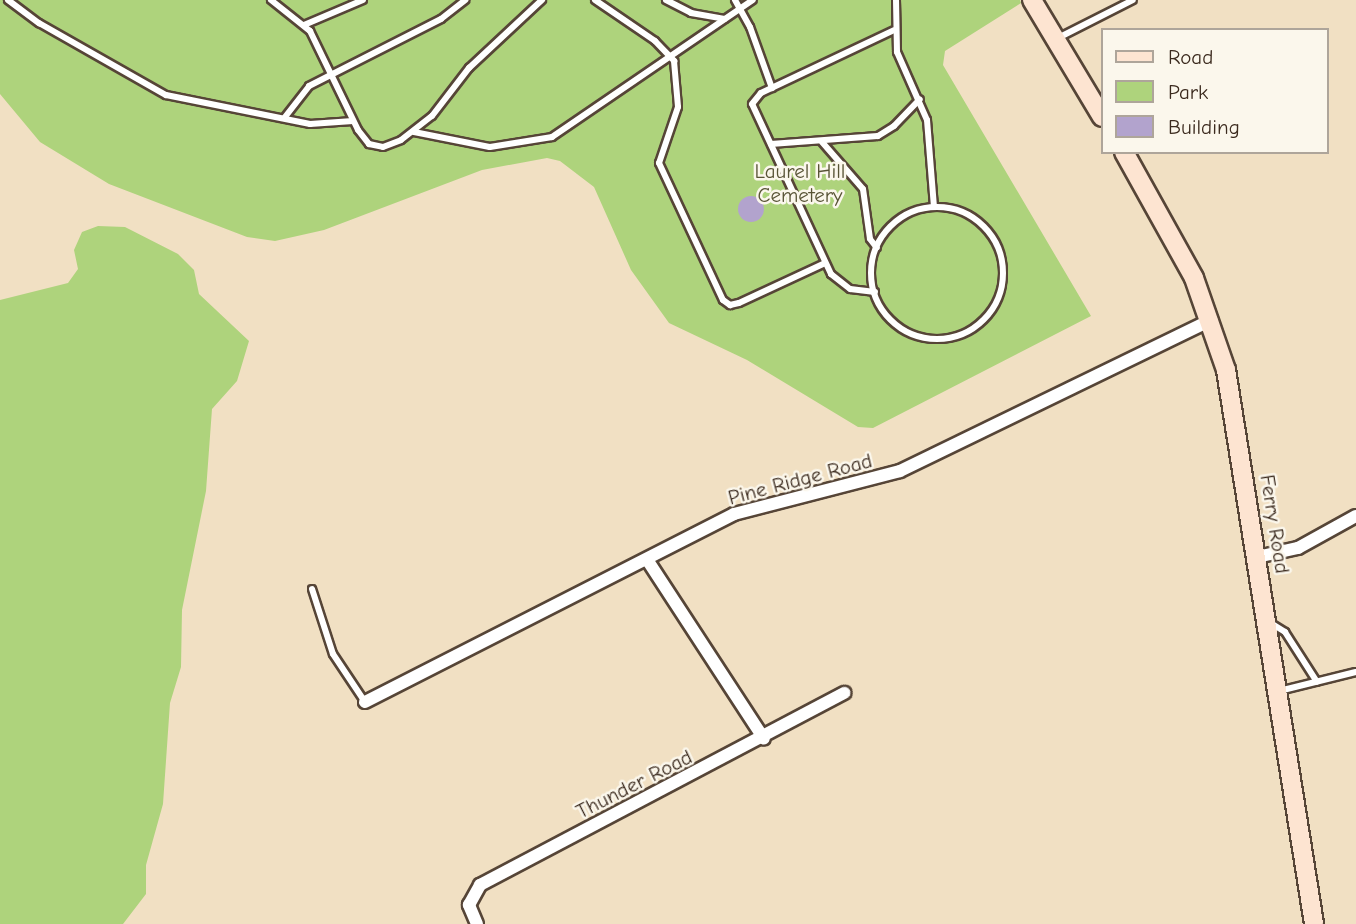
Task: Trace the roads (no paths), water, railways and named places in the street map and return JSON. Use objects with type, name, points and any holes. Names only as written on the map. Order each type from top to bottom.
[{"type":"main road","points":[[1032,0],[1100,114]]},
{"type":"main road","name":"Ferry Road","points":[[1125,154],[1182,254],[1211,320],[1228,379],[1314,924]]},
{"type":"street","name":"Pine Ridge Road","points":[[365,702],[648,561],[734,514],[900,471],[1211,320]]},
{"type":"street","points":[[1257,557],[1298,548],[1356,516]]},
{"type":"street","points":[[648,561],[764,739]]},
{"type":"street","name":"Thunder Road","points":[[477,924],[469,905],[480,885],[764,739],[844,693]]},
{"type":"lane","points":[[8,0],[39,23],[166,95],[310,124],[353,121]]},
{"type":"lane","points":[[271,0],[304,25],[353,121],[366,141],[378,147],[414,132],[487,49],[542,0]]},
{"type":"lane","points":[[333,11],[341,0]]},
{"type":"lane","points":[[304,25],[363,0]]},
{"type":"lane","points":[[285,117],[299,93],[330,72],[441,19],[465,0]]},
{"type":"lane","points":[[595,0],[671,55],[678,107],[659,163],[723,300],[730,305],[739,303],[825,263]]},
{"type":"lane","points":[[666,0],[691,13],[724,19]]},
{"type":"lane","points":[[735,0],[741,8],[772,88]]},
{"type":"lane","points":[[414,132],[490,147],[542,140],[565,130],[753,0]]},
{"type":"lane","points":[[896,0],[894,30],[897,52],[927,120],[934,207]]},
{"type":"lane","points":[[1055,40],[1133,0]]},
{"type":"lane","points":[[875,292],[843,286],[825,263],[752,104],[756,96],[894,30]]},
{"type":"lane","points":[[771,144],[822,142],[885,133],[920,99]]},
{"type":"lane","points":[[822,142],[863,189],[870,239],[877,248]]},
{"type":"lane","points":[[934,207],[967,214],[996,243],[1003,264],[1002,285],[989,313],[964,332],[923,337],[895,323],[875,292],[872,266],[877,248],[897,221],[934,207]]},
{"type":"lane","points":[[312,589],[333,654],[365,702]]},
{"type":"lane","points":[[1268,622],[1285,632],[1317,682]]},
{"type":"lane","points":[[1279,691],[1356,672]]},
{"type":"park label","name":"Laurel Hill Cemetery","points":[[800,183]]}]
